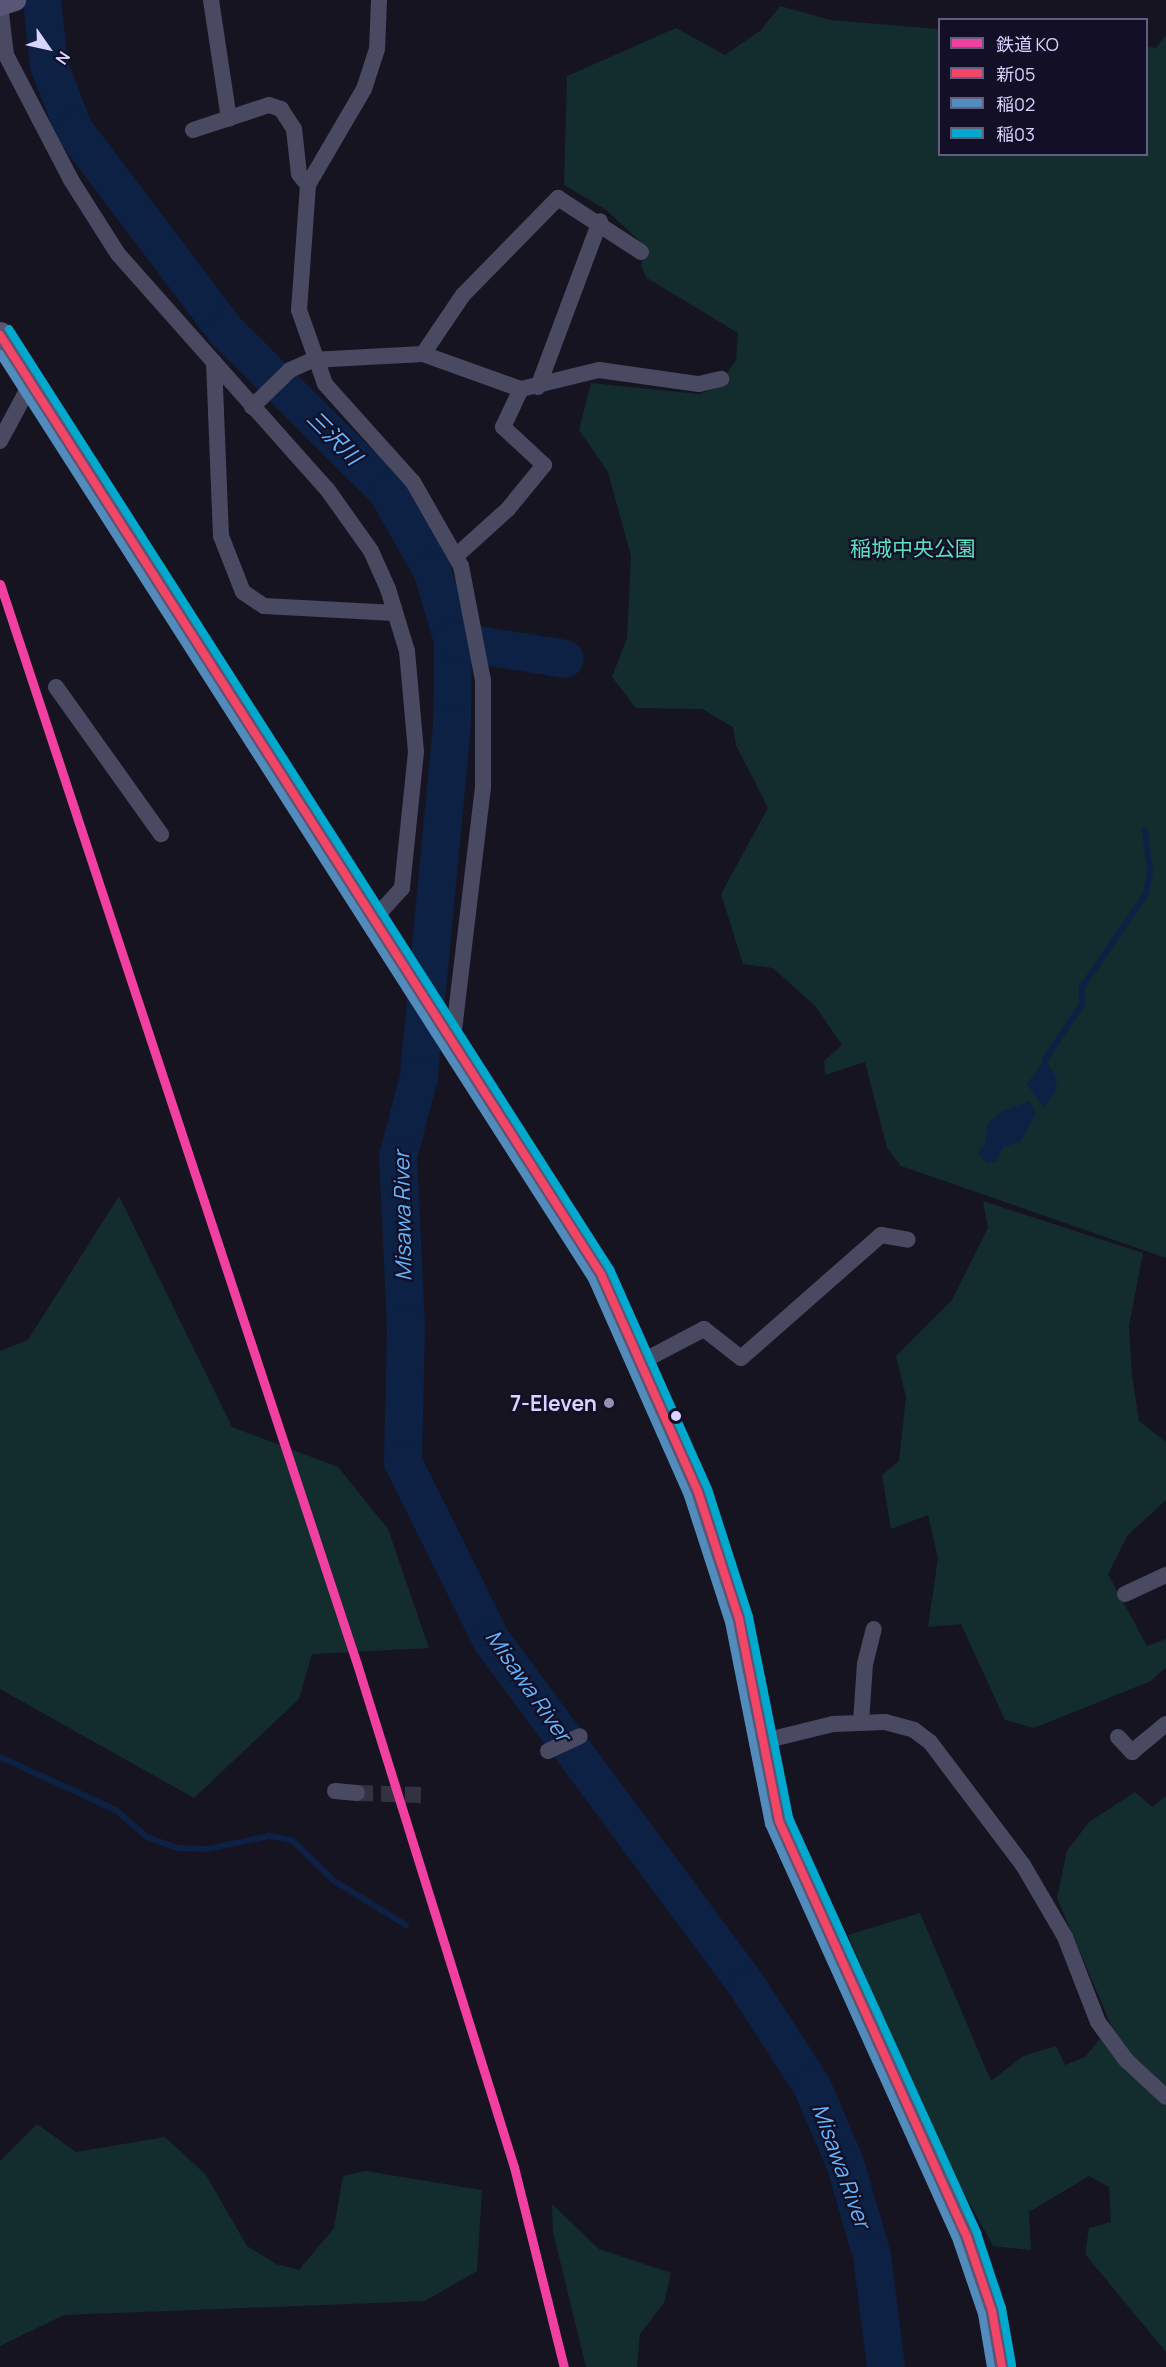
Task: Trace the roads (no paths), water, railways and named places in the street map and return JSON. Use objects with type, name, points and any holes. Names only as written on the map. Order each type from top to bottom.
[{"type":"main road","points":[[0,335],[30,385],[424,992],[601,1274],[643,1361],[698,1492],[739,1618],[779,1821],[967,2236],[992,2312],[1002,2367]]},
{"type":"street","points":[[15,0],[0,5],[6,55],[71,180],[152,298],[214,362],[257,402],[356,528],[371,551],[395,613],[415,699],[416,752],[402,888],[375,918]]},
{"type":"street","points":[[211,0],[229,118]]},
{"type":"street","points":[[379,0],[377,49],[363,89],[308,185],[299,310],[312,360],[325,384],[413,482],[456,556],[482,672],[483,787],[453,1039]]},
{"type":"street","points":[[193,130],[269,105],[281,109],[294,129],[299,174],[308,185]]},
{"type":"street","points":[[423,354],[463,295],[558,198],[600,221],[641,252]]},
{"type":"street","points":[[456,556],[508,509],[544,465],[502,427],[529,388],[600,221]]},
{"type":"street","points":[[257,402],[290,370],[312,360],[423,354],[529,388],[599,370],[699,384],[721,379]]},
{"type":"street","points":[[214,362],[221,536],[243,592],[264,606],[395,613]]},
{"type":"street","points":[[0,441],[30,385]]},
{"type":"street","points":[[56,687],[161,834]]},
{"type":"street","points":[[643,1361],[704,1329],[741,1358],[881,1235],[908,1240]]},
{"type":"street","points":[[1125,1594],[1166,1575]]},
{"type":"street","points":[[861,1722],[865,1664],[874,1629]]},
{"type":"street","points":[[764,1741],[861,1722],[901,1725],[941,1753],[1023,1865],[1065,1937],[1098,2022],[1126,2060],[1166,2097]]},
{"type":"street","points":[[1118,1737],[1132,1752],[1166,1724]]},
{"type":"street","points":[[548,1751],[580,1736]]},
{"type":"street","points":[[335,1791],[357,1793]]},
{"type":"water","points":[[1045,1059],[1057,1078],[1055,1093],[1043,1107],[1027,1084]]},
{"type":"water","points":[[1029,1101],[1036,1114],[1020,1142],[1003,1147],[997,1161],[987,1163],[978,1153],[986,1142],[987,1124],[1003,1111]]},
{"type":"waterway","name":"Misawa River","points":[[42,0],[49,65],[74,130],[225,330],[387,491],[432,570],[453,641],[452,725],[419,1077],[398,1157],[406,1327],[403,1462],[492,1641],[748,1987],[813,2088],[845,2163],[872,2256],[886,2367]]},
{"type":"waterway","points":[[453,641],[565,659]]},
{"type":"waterway","points":[[1045,1059],[1082,1004],[1082,987],[1146,894],[1150,872],[1145,830]]},
{"type":"waterway","points":[[0,1757],[116,1810],[147,1837],[178,1848],[207,1849],[269,1836],[292,1840],[333,1880],[406,1925]]},
{"type":"tunnel","points":[[357,1793],[421,1795]]},
{"type":"rail line","name":"KO","points":[[0,584],[357,1664],[514,2167],[564,2367]]},
{"type":"place","name":"7-Eleven","points":[[609,1403]]},
{"type":"water label","name":"三沢川","points":[[334,438]]},
{"type":"park label","name":"稲城中央公園","points":[[913,548]]}]
